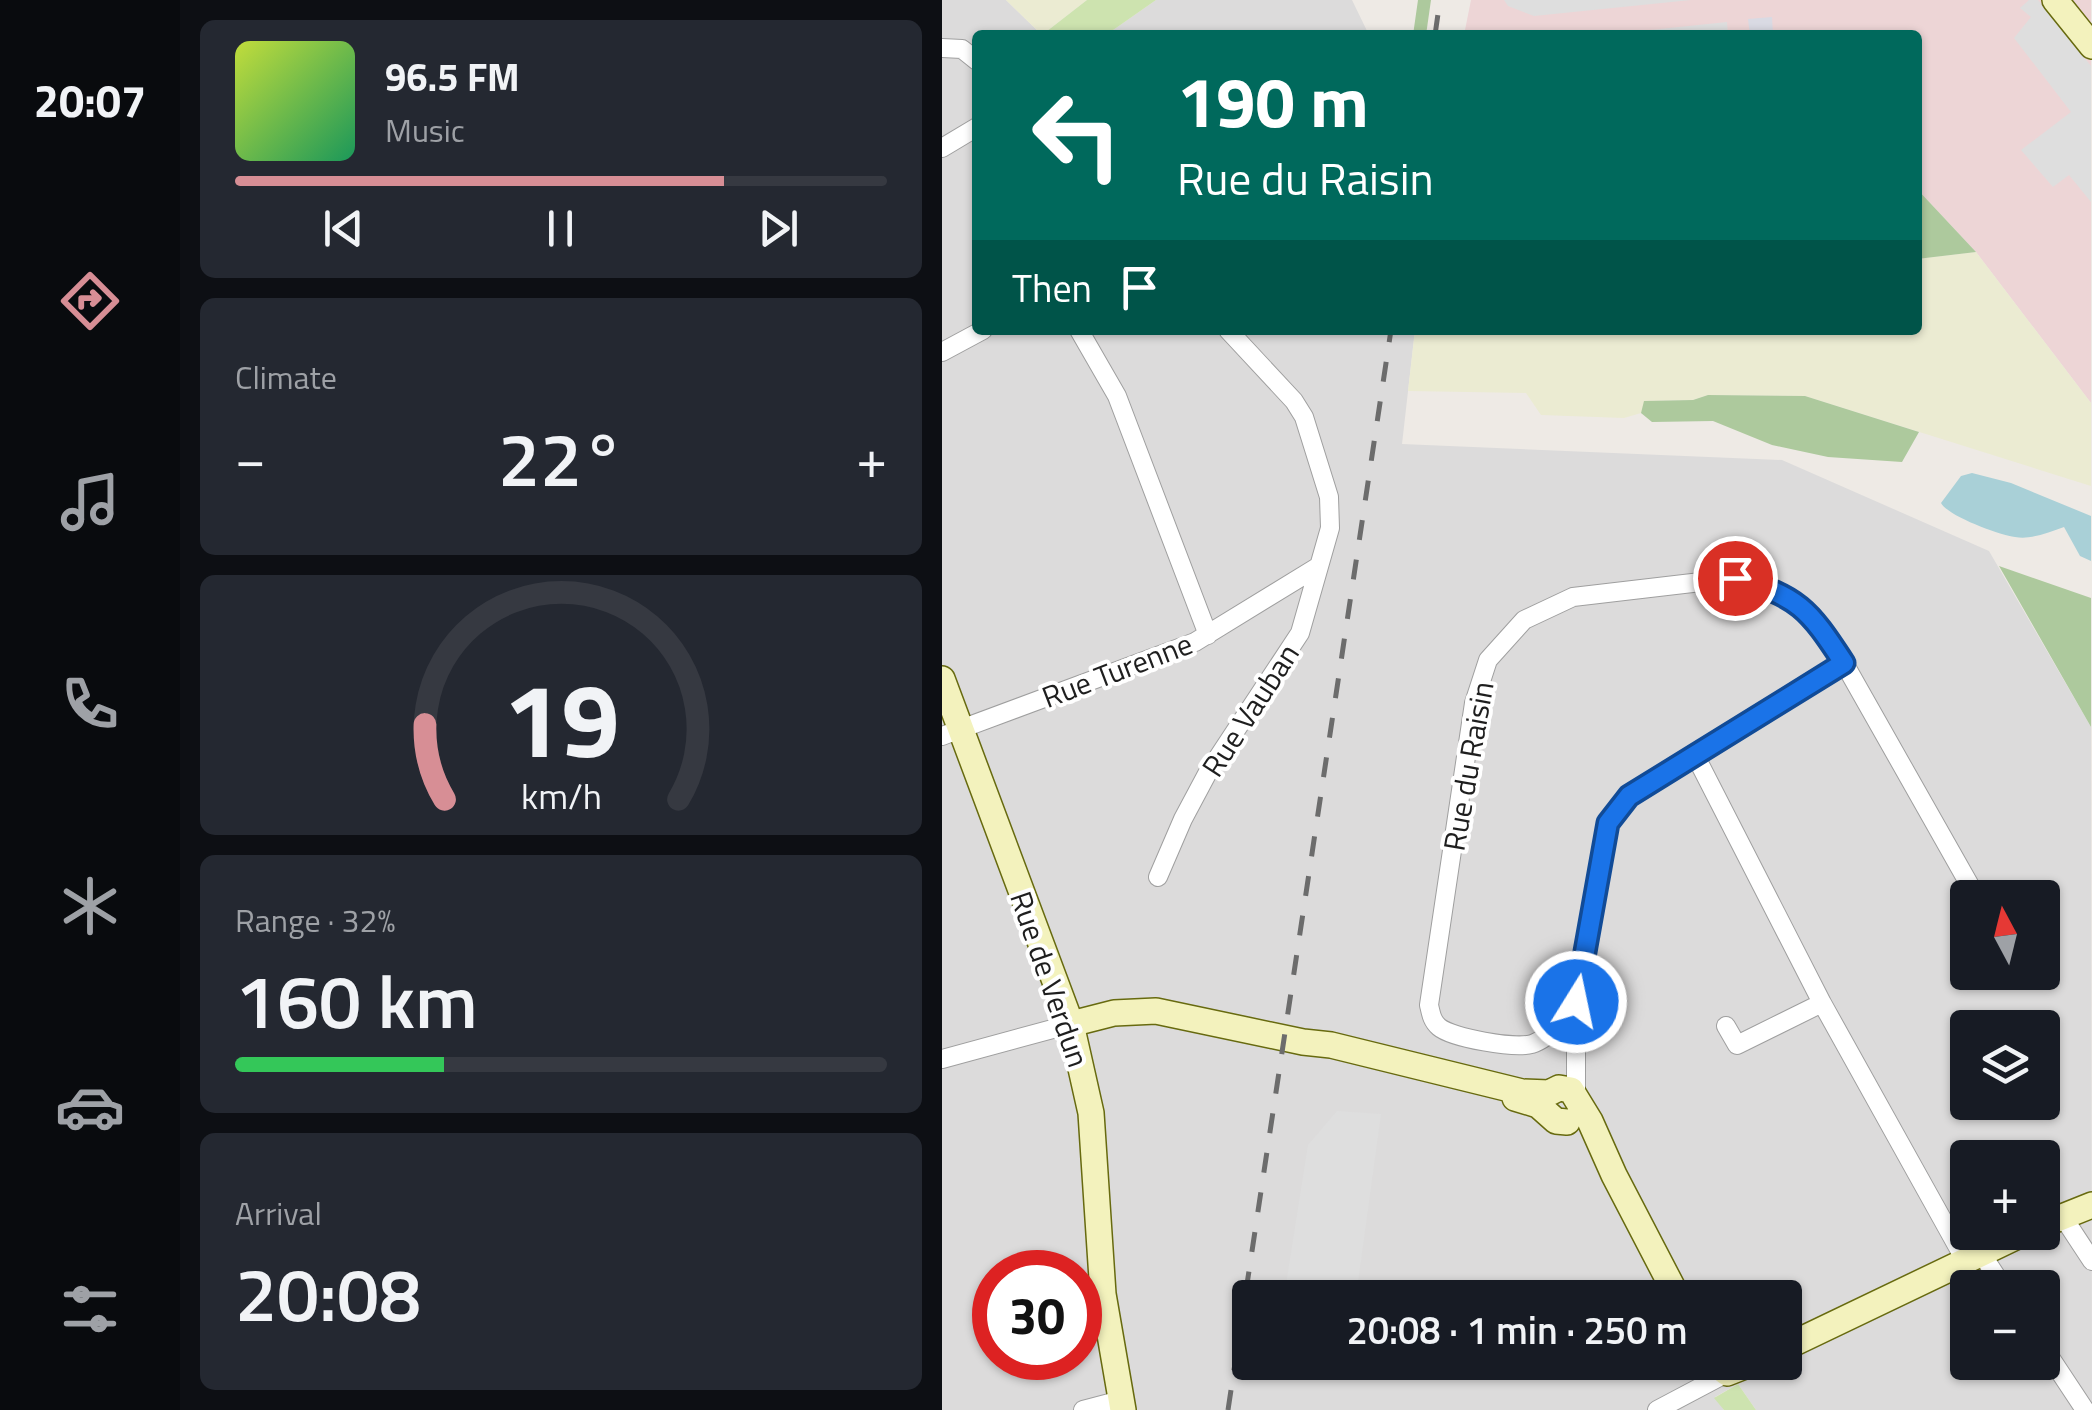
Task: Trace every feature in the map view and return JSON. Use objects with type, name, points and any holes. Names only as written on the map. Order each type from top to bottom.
[{"type":"main road","points":[[2055,0],[2092,46]]},
{"type":"main road","points":[[2072,0],[2092,25]]},
{"type":"main road","name":"Rue de Verdun","points":[[942,679],[951,733],[1071,1024],[1092,1113],[1104,1294],[1122,1405]]},
{"type":"main road","points":[[1071,1024],[1114,1013],[1156,1010],[1331,1045],[1562,1102],[1604,1148],[1669,1280]]},
{"type":"main road","points":[[2060,1218],[2092,1204]]},
{"type":"main road","points":[[1802,1339],[1986,1250]]},
{"type":"street","points":[[942,48],[962,49],[972,57]]},
{"type":"street","points":[[942,148],[972,130]]},
{"type":"street","points":[[942,352],[974,335]]},
{"type":"street","points":[[1082,335],[1116,396],[1208,635]]},
{"type":"street","name":"Rue Vauban","points":[[1158,877],[1208,774],[1300,633],[1330,528],[1330,510],[1310,433],[1294,401],[1233,335]]},
{"type":"street","name":"Rue Turenne","points":[[951,733],[1208,635],[1319,566]]},
{"type":"street","name":"Rue du Raisin","points":[[1567,1028],[1527,1046],[1452,1034],[1440,1028],[1430,1014],[1474,702],[1488,660],[1524,620],[1573,598],[1735,578],[1777,590],[1813,616],[1844,663]]},
{"type":"street","points":[[1562,1102],[1608,823],[1629,796],[1844,663],[1967,880]]},
{"type":"street","points":[[1695,755],[1822,1003],[1973,1256],[1987,1270]]},
{"type":"street","points":[[1562,1102],[1567,1028],[1576,1002]]},
{"type":"street","points":[[1726,1026],[1737,1044],[1822,1003]]},
{"type":"street","points":[[942,1058],[1071,1024]]},
{"type":"street","points":[[2060,1228],[2092,1261]]},
{"type":"street","points":[[2060,1373],[2084,1410]]},
{"type":"street","points":[[1657,1410],[1702,1380]]},
{"type":"street","points":[[1083,1410],[1122,1405]]},
{"type":"shaded area","points":[[942,0],[1006,0],[1037,30],[972,30],[972,335],[1414,335],[1402,444],[1782,460],[1989,551],[2091,727],[2092,1410],[1756,1410],[1738,1384],[1715,1397],[1724,1410],[942,1410]]},
{"type":"shaded area","points":[[1156,0],[1352,0],[1367,30],[1113,30]]},
{"type":"shaded area","points":[[1471,0],[2091,0],[2091,403],[1976,252],[1922,194],[1922,30],[1465,30]]},
{"type":"shaded area","points":[[1504,0],[1691,0],[1534,16],[1508,6]]},
{"type":"shaded area","points":[[2029,0],[2038,0],[2091,66],[2091,202],[2069,175],[2053,187],[2021,150],[2071,112],[2014,38],[2031,17],[2020,8]]},
{"type":"shaded area","points":[[1772,17],[1773,30],[1749,30],[1748,19]]},
{"type":"shaded area","points":[[1727,22],[1728,30],[1650,30]]},
{"type":"shaded area","points":[[1337,1111],[1381,1114],[1358,1280],[1287,1280],[1308,1145]]},
{"type":"green space","points":[[1006,0],[1087,0],[1048,30],[1037,30]]},
{"type":"green space","points":[[1087,0],[1156,0],[1113,30],[1048,30]]},
{"type":"green space","points":[[1418,0],[1431,0],[1427,30],[1414,30]]},
{"type":"green space","points":[[1922,194],[1976,252],[1922,258]]},
{"type":"green space","points":[[1976,252],[2091,403],[2091,486],[1805,396],[1708,395],[1693,400],[1645,401],[1641,413],[1624,418],[1541,415],[1526,393],[1408,391],[1414,335],[1922,335],[1922,258]]},
{"type":"green space","points":[[1708,395],[1805,396],[1919,432],[1902,462],[1828,457],[1772,445],[1713,421],[1652,422],[1641,413],[1644,401],[1693,400]]},
{"type":"green space","points":[[1999,566],[2091,598],[2091,727]]},
{"type":"green space","points":[[1738,1384],[1756,1410],[1724,1410],[1714,1398]]},
{"type":"water","points":[[1972,473],[2011,483],[2091,516],[2091,561],[2080,556],[2064,527],[2021,538],[1953,514],[1941,503],[1961,476]]},
{"type":"railway","points":[[1436,30],[1440,0]]},
{"type":"railway","points":[[1228,1410],[1390,335]]},
{"type":"route","points":[[1576,1002],[1608,823],[1629,796],[1844,663],[1813,616],[1777,590],[1735,578]]}]
